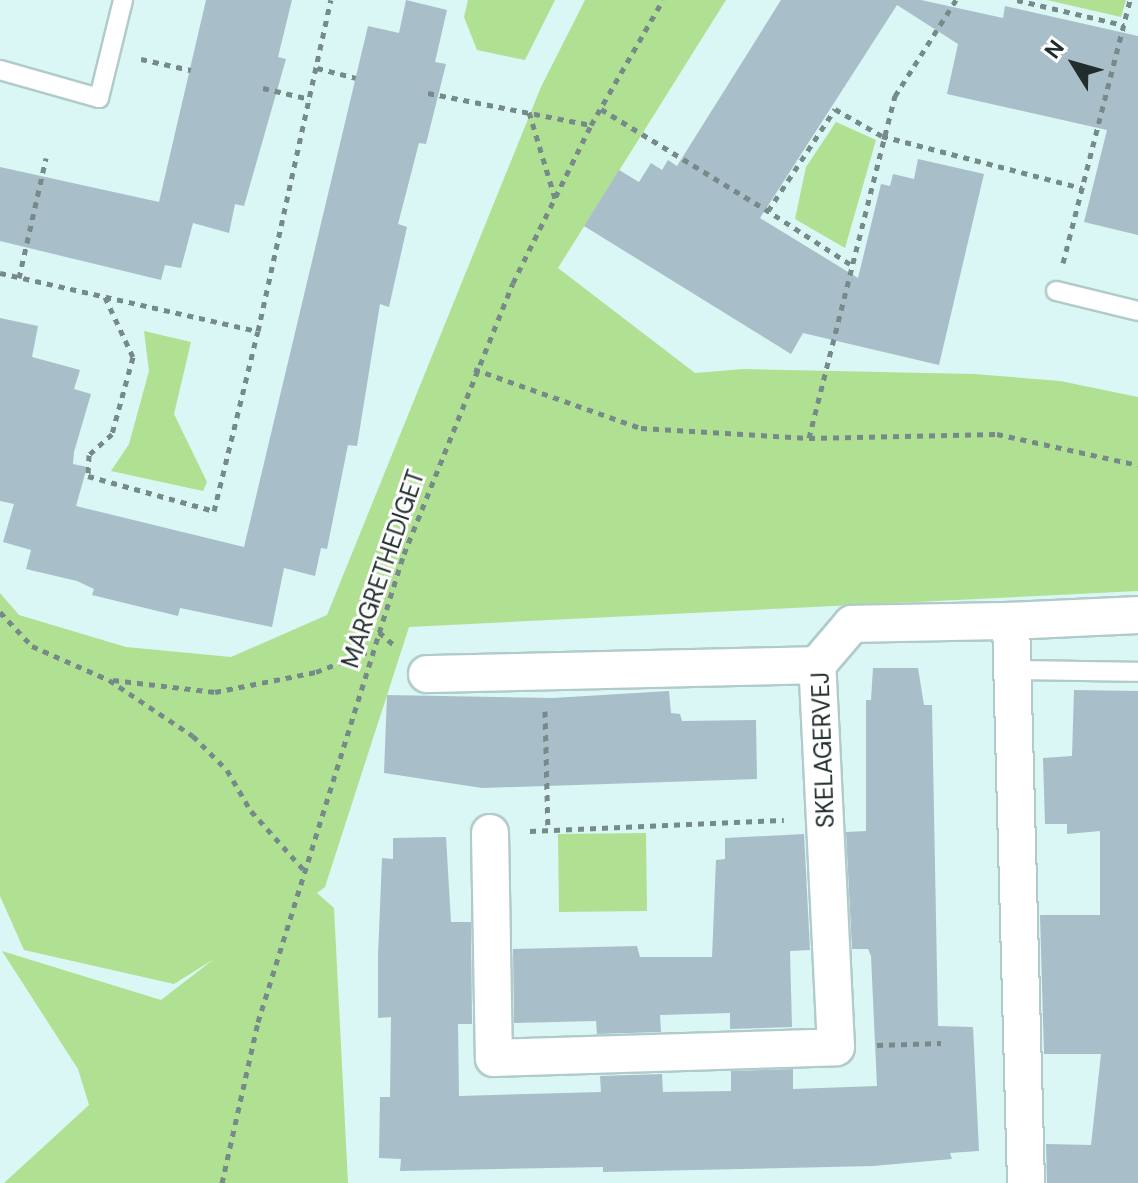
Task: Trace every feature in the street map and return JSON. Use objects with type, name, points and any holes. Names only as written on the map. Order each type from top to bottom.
[{"type":"street","name":"SKELAGERVEJ","points":[[836,1047],[817,665],[852,624],[1138,615]]},
{"type":"street","points":[[1011,621],[1026,1183]]},
{"type":"street","points":[[427,674],[817,665]]},
{"type":"street","points":[[490,833],[494,1058],[836,1047]]},
{"type":"lane","points":[[0,70],[99,98],[123,0]]},
{"type":"lane","points":[[1056,291],[1138,311]]},
{"type":"lane","points":[[1012,670],[1138,672]]},
{"type":"path","points":[[105,297],[133,357],[112,434],[89,455],[88,476],[214,511],[258,331],[331,0]]},
{"type":"path","name":"MARGRETHEDIGET","points":[[222,1183],[258,1022],[304,870],[373,649],[474,369],[591,125],[663,0]]},
{"type":"path","points":[[809,438],[882,136],[895,96],[956,0]]},
{"type":"path","points":[[1017,0],[1124,25]]},
{"type":"path","points":[[1056,291],[1130,0]]},
{"type":"path","points":[[110,51],[191,70]]},
{"type":"path","points":[[317,68],[356,78]]},
{"type":"path","points":[[263,88],[310,99]]},
{"type":"path","points":[[428,93],[591,125]]},
{"type":"path","points":[[601,109],[850,264]]},
{"type":"path","points":[[768,211],[835,109],[882,136],[1082,188]]},
{"type":"path","points":[[529,112],[555,198]]},
{"type":"path","points":[[19,278],[46,158]]},
{"type":"path","points":[[0,273],[258,331]]},
{"type":"path","points":[[474,369],[641,428],[809,438],[997,434],[1138,465]]},
{"type":"path","points":[[0,612],[32,646],[109,680],[193,736],[227,770],[251,811],[304,870]]},
{"type":"path","points":[[109,680],[215,692],[316,672],[373,649]]},
{"type":"path","points":[[544,671],[548,830]]},
{"type":"path","points":[[490,833],[825,818]]},
{"type":"path","points":[[836,1047],[941,1043]]},
{"type":"green space","points":[[468,0],[555,0],[525,60],[477,50],[464,17]]},
{"type":"green space","points":[[585,0],[726,0],[558,268],[695,373],[744,369],[974,374],[1060,381],[1138,397],[1138,591],[409,627],[325,887],[317,893],[334,908],[348,1183],[4,1183],[89,1105],[78,1069],[2,951],[161,1000],[214,959],[174,984],[24,950],[0,896],[0,593],[19,615],[126,647],[231,657],[327,615],[541,87]]},
{"type":"green space","points":[[1047,0],[1126,0],[1121,17]]},
{"type":"green space","points":[[836,122],[876,140],[845,248],[795,219],[806,167]]},
{"type":"green space","points":[[144,331],[191,342],[174,414],[207,482],[203,491],[111,471],[129,444],[149,371]]},
{"type":"green space","points":[[646,833],[647,911],[559,912],[558,834]]},
{"type":"building","points":[[206,0],[292,0],[278,57],[286,59],[244,206],[235,204],[229,233],[193,223],[181,268],[165,265],[161,280],[0,241],[0,167],[159,202]]},
{"type":"building","points":[[406,0],[447,10],[435,62],[446,64],[426,144],[419,143],[398,224],[407,227],[389,307],[380,304],[357,446],[348,445],[327,549],[321,548],[315,576],[284,568],[272,627],[180,608],[178,616],[92,595],[94,589],[77,581],[26,569],[31,550],[3,542],[14,504],[0,501],[0,318],[38,326],[32,357],[80,370],[74,389],[91,394],[74,452],[73,464],[87,467],[76,506],[244,547],[368,26],[399,33]]},
{"type":"building","points":[[781,0],[921,0],[1003,18],[1005,6],[1138,36],[1138,235],[1084,222],[1107,130],[947,94],[958,44],[897,5],[760,218],[858,278],[881,184],[890,186],[893,174],[914,179],[918,159],[984,174],[939,365],[803,333],[791,354],[584,226],[619,170],[639,182],[651,163],[662,170],[668,160],[677,166]]},
{"type":"building","points":[[873,668],[918,668],[924,705],[932,705],[938,1026],[973,1027],[979,1151],[950,1153],[952,1159],[873,1166],[603,1172],[603,1167],[400,1171],[401,1159],[379,1158],[380,1097],[390,1097],[391,1017],[378,1018],[382,858],[393,859],[393,838],[446,837],[451,922],[471,922],[472,1024],[458,1024],[459,1096],[601,1092],[600,1076],[662,1074],[663,1092],[731,1091],[731,1071],[793,1069],[793,1089],[877,1086],[871,956],[868,949],[852,949],[846,832],[866,831],[866,700],[871,700]]},
{"type":"building","points":[[1074,690],[1138,691],[1138,1183],[1047,1183],[1046,1144],[1091,1145],[1101,1054],[1044,1054],[1040,915],[1100,915],[1100,831],[1067,834],[1067,824],[1045,824],[1043,758],[1072,756]]},
{"type":"building","points":[[669,691],[671,713],[680,714],[682,721],[756,720],[757,779],[482,788],[384,773],[387,695],[553,698]]},
{"type":"building","points":[[804,834],[810,950],[790,951],[792,1027],[730,1029],[730,1013],[660,1015],[661,1032],[597,1034],[596,1021],[514,1023],[513,949],[637,946],[640,957],[712,957],[716,860],[725,859],[725,838]]}]
